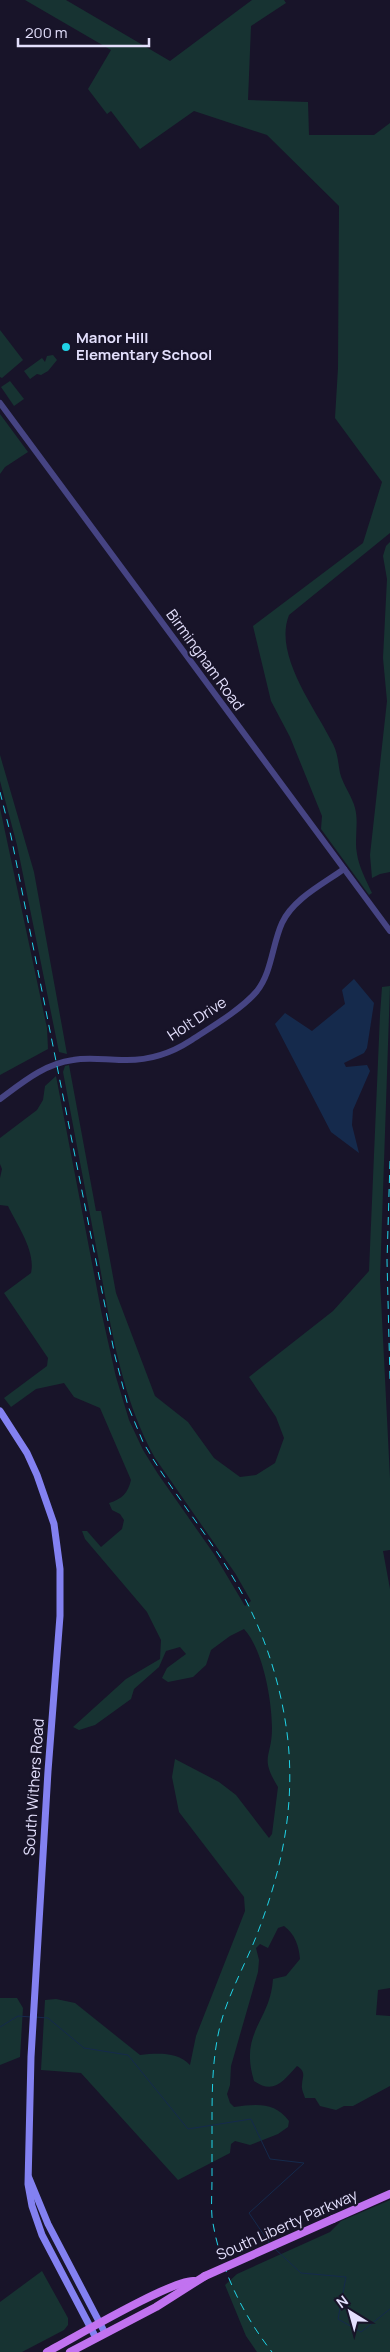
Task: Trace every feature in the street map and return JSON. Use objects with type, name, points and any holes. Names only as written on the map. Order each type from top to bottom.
[{"type":"main road","name":"South Withers Road","points":[[0,1412],[26,1453],[37,1475],[54,1524],[60,1569],[60,1616],[31,2057],[28,2184],[30,2199],[42,2235],[96,2338]]},
{"type":"main road","name":"South Withers Road","points":[[29,2178],[48,2224],[106,2333]]},
{"type":"main road","name":"South Liberty Parkway","points":[[70,2352],[163,2303],[194,2281],[390,2194]]},
{"type":"main road","name":"South Liberty Parkway","points":[[47,2352],[164,2290],[185,2281],[194,2281]]},
{"type":"street","name":"Birmingham Road","points":[[0,403],[390,930]]},
{"type":"street","name":"Holt Drive","points":[[0,1099],[36,1073],[58,1063],[83,1058],[146,1059],[170,1052],[191,1040],[256,992],[265,976],[282,924],[289,912],[296,904],[344,869]]},
{"type":"green space","points":[[25,0],[66,0],[170,61],[252,0],[284,0],[286,3],[251,26],[248,100],[308,102],[309,135],[374,135],[390,123],[390,533],[289,615],[286,631],[291,664],[307,698],[333,744],[341,777],[354,804],[357,819],[357,854],[361,869],[372,893],[369,895],[321,829],[322,816],[290,737],[271,701],[253,626],[363,543],[382,482],[335,418],[338,368],[339,206],[267,135],[194,111],[140,149],[111,111],[107,114],[88,89],[111,50]]},
{"type":"green space","points":[[0,330],[23,360],[2,378],[0,377]]},
{"type":"green space","points":[[53,355],[57,360],[48,371],[41,375],[37,374],[30,379],[24,371],[42,358],[45,362],[47,356]]},
{"type":"green space","points":[[10,381],[24,399],[14,406],[1,387]]},
{"type":"green space","points":[[0,414],[28,452],[5,467],[0,474]]},
{"type":"green space","points":[[390,542],[390,872],[372,878],[370,855],[387,701],[383,658],[387,579],[383,556],[386,546]]},
{"type":"green space","points":[[0,755],[34,872],[67,1054],[59,1052],[17,845],[0,781]]},
{"type":"green space","points":[[0,808],[47,1028],[48,1049],[0,1075]]},
{"type":"green space","points":[[390,986],[380,1279],[390,1478],[390,1550],[383,1551],[390,1589],[390,1988],[378,1990],[376,2015],[390,2016],[390,2086],[353,2106],[344,2106],[336,2110],[320,2106],[315,2098],[305,2098],[302,2088],[303,2073],[297,2066],[283,2081],[273,2086],[267,2087],[254,2081],[250,2064],[250,2050],[271,1994],[273,1979],[286,1976],[300,1959],[299,1949],[294,1937],[284,1926],[278,1928],[268,1948],[260,1944],[256,1948],[259,1960],[258,1972],[231,2066],[230,2085],[227,2094],[230,2103],[234,2107],[258,2105],[278,2110],[289,2121],[288,2127],[278,2134],[250,2145],[235,2141],[231,2144],[230,2153],[178,2180],[81,2073],[41,2070],[45,2000],[56,1999],[75,2003],[140,2055],[161,2054],[174,2056],[190,2065],[196,2036],[245,1911],[244,1897],[179,1812],[172,1777],[175,1759],[219,1782],[236,1795],[269,1838],[272,1834],[278,1787],[272,1777],[268,1763],[272,1728],[268,1690],[256,1649],[244,1629],[230,1636],[211,1650],[206,1665],[193,1677],[168,1682],[162,1678],[167,1668],[186,1654],[180,1647],[166,1651],[159,1667],[134,1689],[131,1699],[95,1725],[79,1730],[73,1727],[126,1679],[160,1659],[161,1640],[147,1612],[85,1539],[82,1531],[87,1531],[101,1547],[122,1529],[124,1520],[120,1514],[112,1510],[109,1503],[118,1500],[124,1495],[131,1480],[100,1408],[74,1397],[64,1383],[36,1389],[11,1407],[4,1398],[47,1366],[48,1358],[4,1293],[31,1273],[32,1265],[25,1238],[8,1206],[0,1205],[2,1169],[0,1164],[0,1138],[37,1110],[43,1100],[45,1086],[56,1076],[102,1315],[116,1377],[129,1420],[143,1450],[214,1554],[245,1606],[251,1601],[235,1573],[155,1458],[134,1412],[113,1337],[63,1072],[65,1066],[69,1065],[96,1211],[101,1211],[116,1293],[155,1396],[188,1422],[214,1458],[240,1477],[256,1475],[275,1463],[284,1438],[276,1417],[249,1377],[333,1311],[369,1271],[382,987]]},
{"type":"green space","points":[[0,1998],[17,1998],[23,2008],[20,2057],[0,2065]]},
{"type":"green space","points":[[390,2200],[390,2352],[257,2352],[246,2336],[225,2285],[237,2274],[330,2232],[341,2221]]},
{"type":"green space","points":[[42,2271],[68,2318],[68,2325],[64,2330],[22,2352],[0,2352],[0,2302]]},
{"type":"water","points":[[354,979],[374,1003],[367,1048],[364,1053],[344,1063],[346,1067],[367,1065],[370,1071],[353,1110],[352,1125],[359,1153],[331,1132],[275,1024],[285,1013],[312,1031],[345,1004],[342,990]]},
{"type":"waterway","points":[[0,2027],[18,2016],[31,2017]]},
{"type":"waterway","points":[[35,2017],[48,2018],[84,2048],[128,2055],[188,2129],[251,2119],[270,2159],[304,2163],[249,2213],[270,2244]]},
{"type":"waterway","points":[[274,2248],[301,2273],[346,2277],[338,2319],[361,2332],[390,2309]]},
{"type":"railway","points":[[0,792],[11,836],[115,1356],[128,1406],[143,1442],[153,1459],[218,1554],[248,1604],[271,1661],[285,1721],[290,1767],[288,1816],[284,1841],[273,1889],[265,1913],[227,2003],[220,2026],[214,2063],[212,2101],[212,2217],[215,2235],[233,2289],[251,2322],[272,2352]]},
{"type":"railway","points":[[390,1161],[387,1261],[390,1379]]},
{"type":"place","name":"Manor Hill Elementary School","points":[[66,347]]}]
